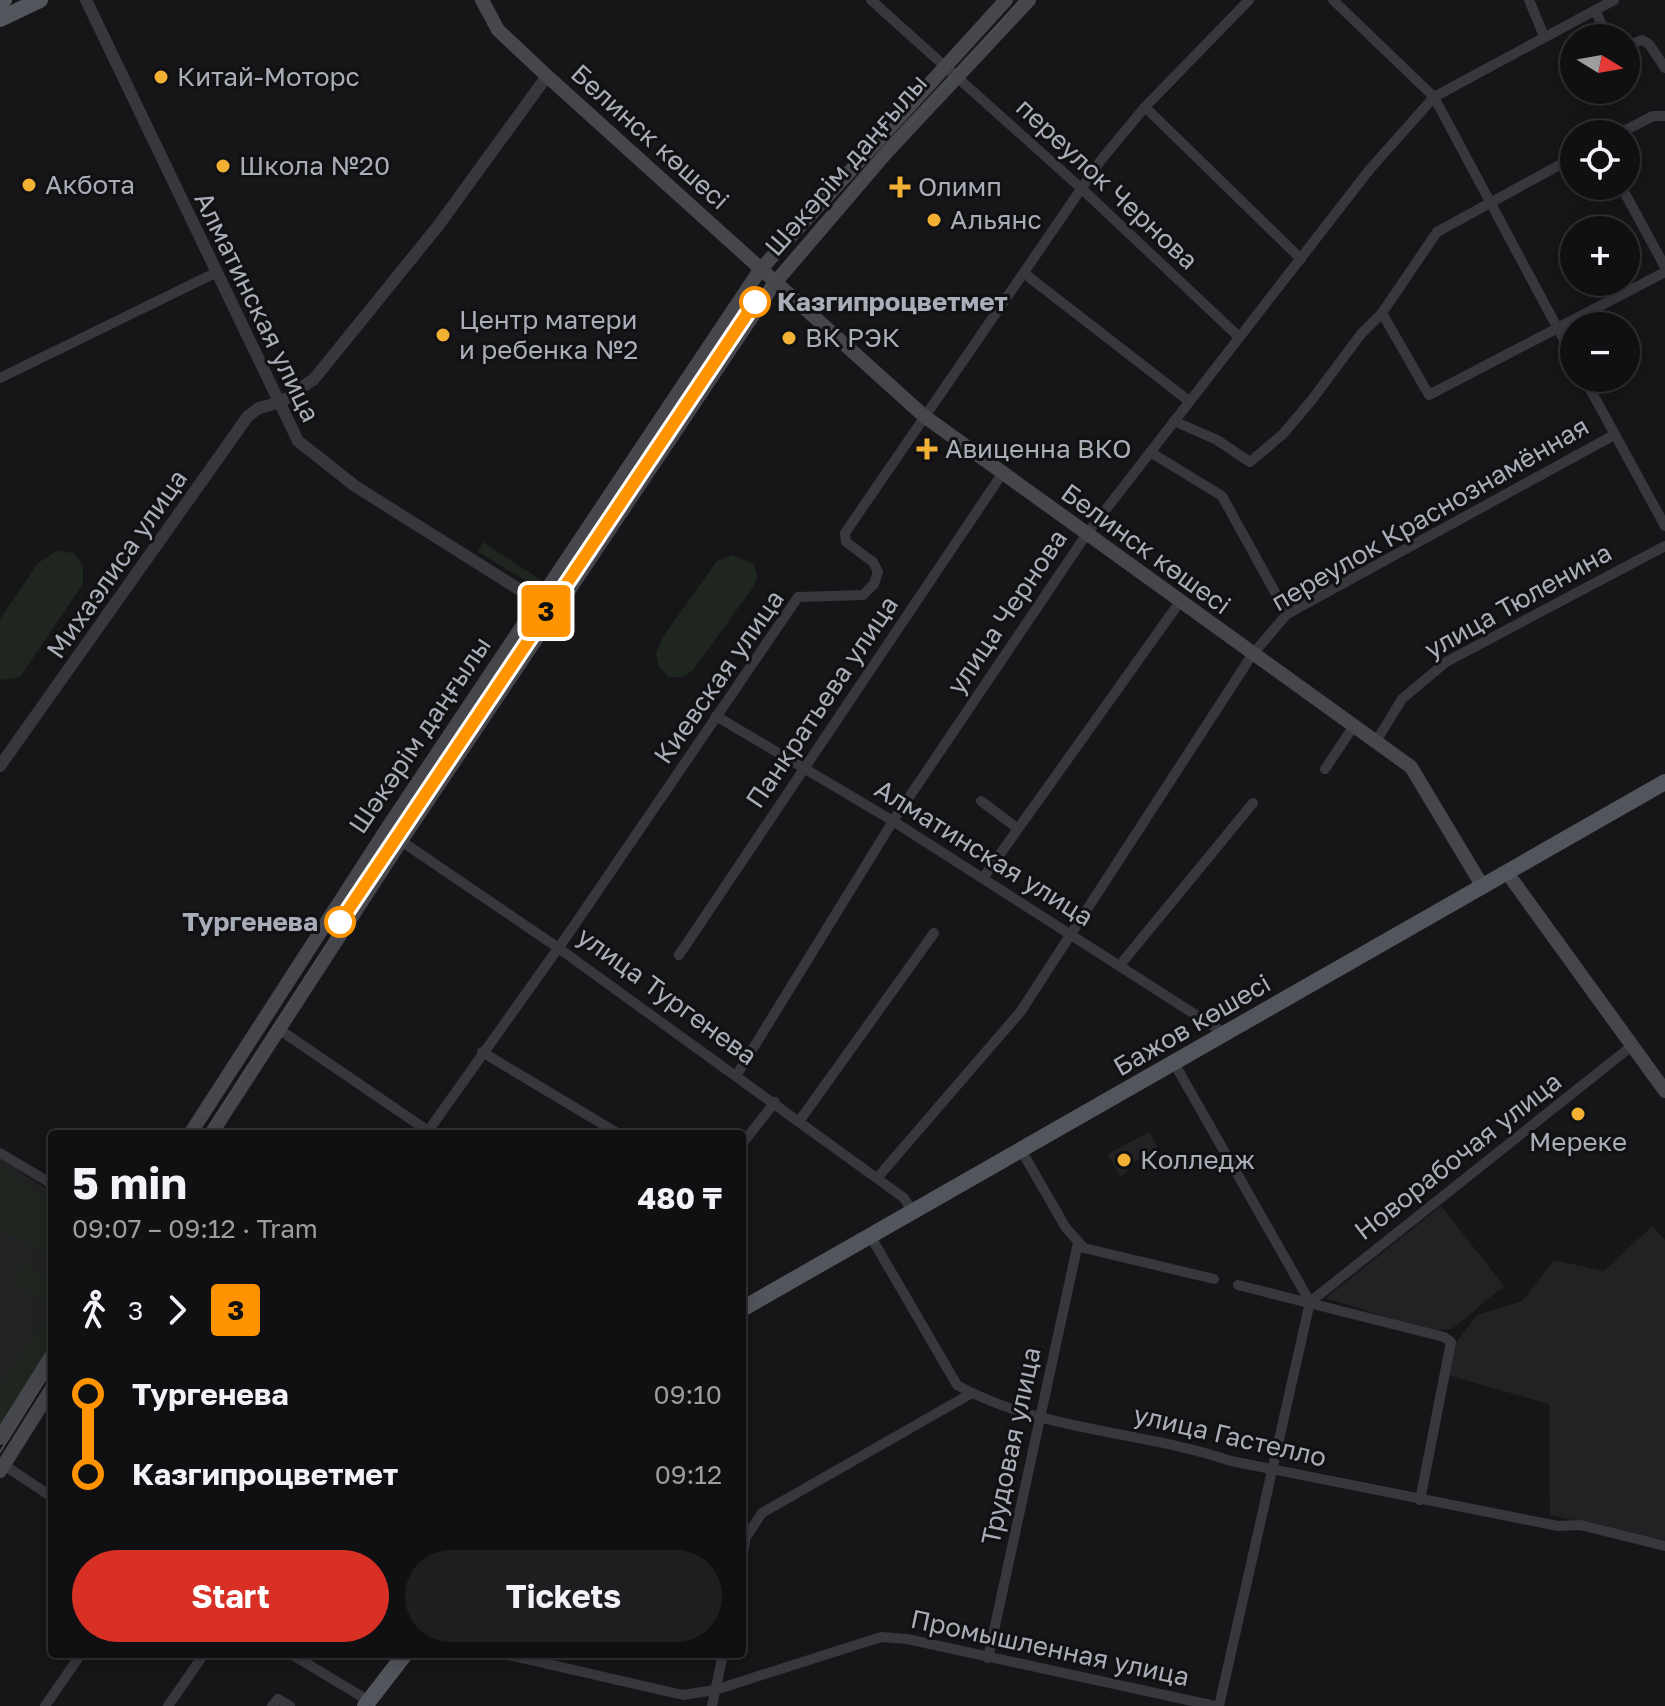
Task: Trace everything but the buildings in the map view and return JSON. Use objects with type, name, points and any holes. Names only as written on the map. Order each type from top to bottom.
[{"type":"main road","points":[[0,19],[40,0]]},
{"type":"main road","name":"Белинск көшесі","points":[[482,0],[498,30],[774,284],[924,416],[1179,603],[1411,767],[1483,887]]},
{"type":"main road","name":"Шәкәрім даңғылы","points":[[193,1130],[386,830],[760,270],[1006,0]]},
{"type":"main road","name":"Шәкәрім даңғылы","points":[[213,1130],[277,1028],[774,284],[957,76],[1029,0]]},
{"type":"main road","name":"Бажов көшесі","points":[[746,1307],[1665,782]]},
{"type":"main road","name":"улица Тургенева","points":[[386,830],[401,841]]},
{"type":"main road","points":[[1508,874],[1665,1091]]},
{"type":"main road","points":[[262,1019],[277,1028]]},
{"type":"main road","points":[[0,1438],[48,1361]]},
{"type":"main road","points":[[1,1467],[48,1394]]},
{"type":"main road","points":[[367,1704],[402,1658]]},
{"type":"street","name":"Алматинская улица","points":[[86,0],[298,441],[355,486],[555,612]]},
{"type":"street","name":"переулок Чернова","points":[[871,0],[1082,189],[1239,337]]},
{"type":"street","name":"Киевская улица","points":[[431,1130],[798,597],[863,595],[874,584],[878,572],[873,562],[846,542],[845,533],[1082,189],[1145,107],[1249,0]]},
{"type":"street","points":[[1333,0],[1434,97],[1560,332]]},
{"type":"street","points":[[1529,0],[1544,36]]},
{"type":"street","name":"улица Чернова","points":[[736,1076],[893,821],[1086,535],[1370,169],[1434,97],[1614,0]]},
{"type":"street","points":[[1595,10],[1602,24]]},
{"type":"street","points":[[1640,41],[1665,68]]},
{"type":"street","name":"Михаэлиса улица","points":[[0,766],[248,416],[259,408],[281,402],[314,379],[438,226],[547,76]]},
{"type":"street","points":[[1145,107],[1301,259]]},
{"type":"street","points":[[1640,123],[1653,116],[1665,116]]},
{"type":"street","points":[[1174,421],[1217,440],[1250,462],[1283,434],[1361,334],[1382,313],[1437,232],[1560,164]]},
{"type":"street","points":[[1382,313],[1429,395],[1665,270],[1628,200]]},
{"type":"street","points":[[0,378],[215,273]]},
{"type":"street","points":[[1025,274],[1189,401]]},
{"type":"street","points":[[1591,392],[1665,526]]},
{"type":"street","name":"переулок Краснознамённая","points":[[878,1177],[1021,1011],[1252,655],[1287,614],[1614,435]]},
{"type":"street","points":[[1150,452],[1222,496],[1287,614]]},
{"type":"street","name":"Панкратьева улица","points":[[679,955],[1002,474]]},
{"type":"street","name":"улица Тюленина","points":[[1375,743],[1423,678],[1446,662],[1665,546]]},
{"type":"street","points":[[983,878],[1179,603]]},
{"type":"street","name":"Алматинская улица","points":[[716,716],[893,821],[1224,1033]]},
{"type":"street","points":[[1325,769],[1353,727]]},
{"type":"street","points":[[981,801],[1017,828]]},
{"type":"street","points":[[1120,965],[1253,803]]},
{"type":"street","name":"улица Тургенева","points":[[401,841],[557,947],[800,1120],[904,1198],[912,1211]]},
{"type":"street","points":[[800,1120],[934,933]]},
{"type":"street","points":[[277,1028],[425,1130]]},
{"type":"street","name":"Новорабочая улица","points":[[1310,1302],[1633,1045]]},
{"type":"street","points":[[482,1052],[612,1130]]},
{"type":"street","points":[[1174,1063],[1310,1302],[1217,1706]]},
{"type":"street","points":[[746,1139],[775,1102]]},
{"type":"street","points":[[1021,1150],[1084,1248],[1214,1279]]},
{"type":"street","points":[[0,1153],[48,1182]]},
{"type":"street","name":"улица Гастелло","points":[[871,1237],[957,1385],[972,1393],[1040,1416],[1271,1469],[1558,1526],[1580,1525],[1665,1546]]},
{"type":"street","name":"Трудовая улица","points":[[988,1658],[1078,1243]]},
{"type":"street","points":[[1238,1285],[1444,1337],[1451,1342],[1420,1500]]},
{"type":"street","points":[[746,1537],[762,1513],[972,1393]]},
{"type":"street","points":[[1,1467],[48,1495]]},
{"type":"street","name":"Промышленная улица","points":[[521,1658],[683,1695],[715,1690],[881,1637],[907,1639],[1217,1706]]},
{"type":"street","points":[[45,1706],[78,1658]]},
{"type":"street","points":[[168,1706],[201,1658]]},
{"type":"street","points":[[297,1658],[367,1704]]},
{"type":"street","points":[[712,1706],[722,1658]]},
{"type":"street","points":[[272,1706],[278,1699],[290,1706]]},
{"type":"shaded area","points":[[483,542],[541,580],[536,587],[478,552]]},
{"type":"shaded area","points":[[57,551],[74,553],[83,566],[83,584],[20,677],[0,680],[0,619],[38,563]]},
{"type":"shaded area","points":[[732,555],[754,564],[757,577],[752,589],[692,671],[682,677],[669,677],[659,667],[656,653],[662,638],[717,561]]},
{"type":"shaded area","name":"Колледж","points":[[1149,1132],[1158,1148],[1126,1166],[1128,1171],[1120,1176],[1108,1154]]},
{"type":"shaded area","points":[[0,1159],[48,1189],[48,1311],[0,1387]]},
{"type":"shaded area","points":[[0,1165],[48,1197],[48,1258],[0,1229]]},
{"type":"shaded area","points":[[1441,1206],[1504,1286],[1452,1329],[1435,1330],[1411,1325],[1326,1298]]},
{"type":"shaded area","points":[[1652,1226],[1665,1240],[1665,1540],[1550,1515],[1549,1404],[1448,1375],[1452,1348],[1477,1315],[1522,1301],[1554,1260],[1604,1271]]},
{"type":"shaded area","points":[[23,1261],[48,1277],[48,1304],[11,1280]]},
{"type":"shaded area","points":[[48,1311],[48,1348],[0,1426],[0,1387]]},
{"type":"tram line","points":[[207,1130],[400,831],[770,280],[1020,0]]},
{"type":"tram line","name":"3","points":[[340,922],[755,302]]},
{"type":"tram line","points":[[0,1452],[48,1375]]},
{"type":"place","name":"Китай-Моторс","points":[[161,77]]},
{"type":"place","name":"Школа №20","points":[[223,166]]},
{"type":"place","name":"Акбота","points":[[29,185]]},
{"type":"place","name":"Олимп","points":[[900,187]]},
{"type":"place","name":"Альянс","points":[[934,220]]},
{"type":"place","name":"Казгипроцветмет","points":[[755,302]]},
{"type":"place","name":"Центр матери и ребенка №2","points":[[443,335]]},
{"type":"place","name":"ВК РЭК","points":[[789,338]]},
{"type":"place","name":"Авиценна ВКО","points":[[927,449]]},
{"type":"place","name":"Тургенева","points":[[340,922]]},
{"type":"place","name":"Мереке","points":[[1578,1114]]},
{"type":"place","name":"Колледж","points":[[1124,1160]]}]
